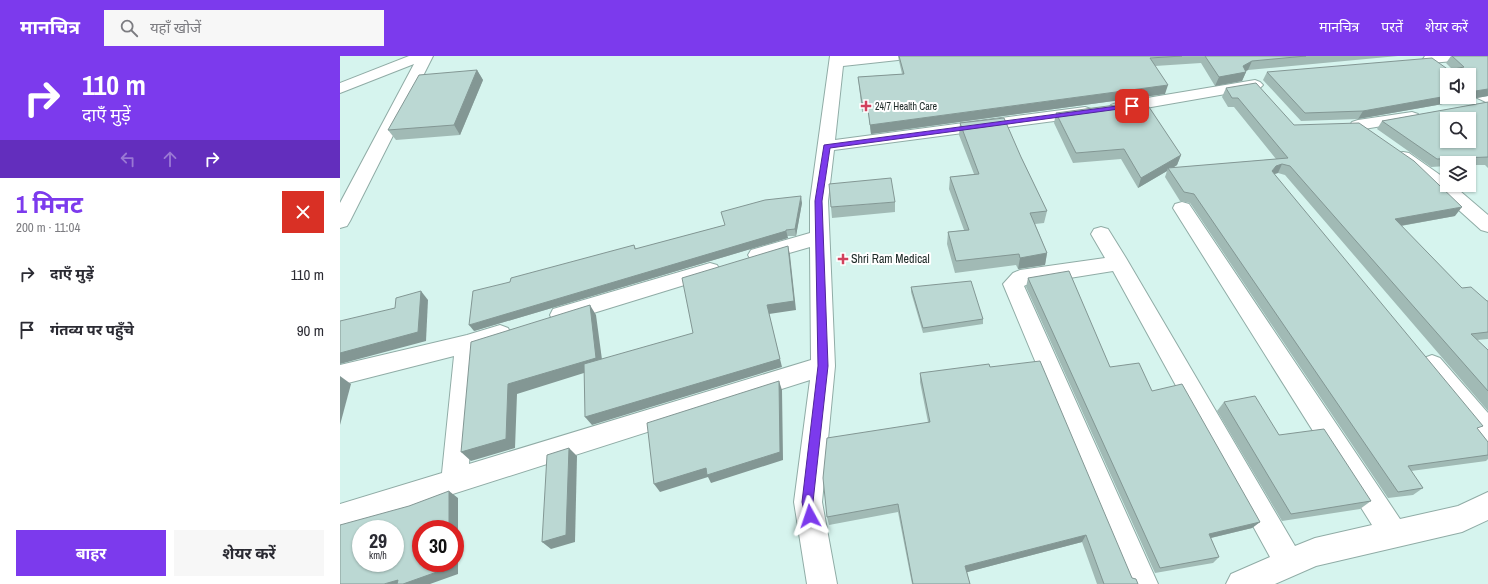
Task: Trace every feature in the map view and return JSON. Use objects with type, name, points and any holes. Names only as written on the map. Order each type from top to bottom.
[{"type":"street","points":[[340,88],[422,56]]},
{"type":"street","points":[[340,221],[426,56]]},
{"type":"street","points":[[822,584],[808,502],[823,366],[818,201],[827,146],[837,59],[898,56]]},
{"type":"street","points":[[1414,61],[1466,56]]},
{"type":"street","points":[[1430,59],[1440,68]]},
{"type":"street","points":[[827,146],[1139,105],[1262,85]]},
{"type":"street","points":[[1476,92],[1488,98]]},
{"type":"street","points":[[1466,106],[1488,102]]},
{"type":"street","points":[[1430,113],[1350,125],[1382,142],[1437,181],[1488,225]]},
{"type":"street","points":[[1182,208],[1393,534]]},
{"type":"street","points":[[1101,234],[1119,263],[1289,563]]},
{"type":"street","points":[[543,321],[819,237]]},
{"type":"street","points":[[1119,263],[1020,278],[1013,284],[1142,584]]},
{"type":"street","points":[[340,375],[467,344],[520,328]]},
{"type":"street","points":[[454,480],[467,344]]},
{"type":"street","points":[[1418,348],[1488,431]]},
{"type":"street","points":[[340,517],[454,480],[823,366]]},
{"type":"street","points":[[1241,584],[1315,552],[1462,519],[1488,505]]},
{"type":"building","points":[[899,56],[1182,56],[1150,58],[1168,85],[870,125],[867,102],[862,103],[858,77],[904,74]]},
{"type":"building","points":[[1205,56],[1306,56],[1252,61],[1243,66],[1246,72],[1219,77]]},
{"type":"building","points":[[1452,56],[1488,56],[1488,89],[1476,91],[1476,68],[1459,68],[1464,67]]},
{"type":"building","points":[[1432,58],[1446,68],[1440,68],[1440,97],[1363,111],[1305,113],[1267,72]]},
{"type":"building","points":[[477,70],[454,125],[388,130],[419,75]]},
{"type":"building","points":[[1256,83],[1294,125],[1359,123],[1414,161],[1440,186],[1440,192],[1446,192],[1462,207],[1395,219],[1462,288],[1471,287],[1488,301],[1488,332],[1471,334],[1488,350],[1488,391],[1290,166],[1282,164],[1276,166],[1272,171],[1483,426],[1477,428],[1488,442],[1488,455],[1408,466],[1423,488],[1398,492],[1194,194],[1184,192],[1168,168],[1288,158],[1238,98],[1232,98],[1226,88]]},
{"type":"building","points":[[1145,101],[1181,155],[1141,178],[1124,149],[1076,153],[1056,113]]},
{"type":"building","points":[[1488,102],[1488,157],[1440,156],[1440,159],[1437,159],[1382,121]]},
{"type":"building","points":[[1004,118],[1047,211],[1030,213],[1047,253],[1020,258],[1019,254],[956,261],[948,232],[969,230],[950,177],[979,174],[960,123]]},
{"type":"building","points":[[891,178],[895,202],[831,207],[829,184]]},
{"type":"building","points":[[801,196],[795,229],[786,230],[469,325],[473,291],[510,282],[511,278],[634,245],[635,249],[725,225],[721,212],[765,200]]},
{"type":"building","points":[[788,246],[794,301],[767,305],[780,359],[585,417],[584,364],[693,333],[682,278]]},
{"type":"building","points":[[1069,271],[1110,367],[1139,363],[1152,391],[1182,384],[1260,522],[1209,534],[1219,557],[1160,568],[1028,278]]},
{"type":"building","points":[[971,281],[983,319],[923,328],[911,287]]},
{"type":"building","points":[[421,291],[418,332],[340,353],[340,321],[395,308],[396,298]]},
{"type":"building","points":[[590,305],[596,358],[508,384],[506,439],[461,452],[471,342]]},
{"type":"building","points":[[1040,361],[1132,578],[1136,579],[1138,584],[1104,584],[1086,535],[965,566],[970,584],[913,584],[898,504],[827,517],[823,478],[827,438],[930,422],[920,373],[989,364],[990,367]]},
{"type":"building","points":[[779,381],[780,452],[707,475],[706,468],[654,484],[647,423]]},
{"type":"building","points":[[1255,396],[1279,435],[1324,429],[1371,501],[1291,514],[1224,402]]},
{"type":"building","points":[[569,448],[566,535],[542,542],[547,455]]},
{"type":"building","points":[[449,491],[449,520],[412,520],[412,572],[437,572],[403,584],[397,584],[398,580],[384,584],[340,584],[340,525],[352,522],[352,572],[404,572],[404,520],[358,520],[409,506]]},
{"type":"place","name":"24/7 Health Care","points":[[866,106]]},
{"type":"place","name":"Shri Ram Medical","points":[[843,259]]},
{"type":"route","points":[[810,516],[808,502],[823,366],[818,201],[827,146],[1132,106]]}]
